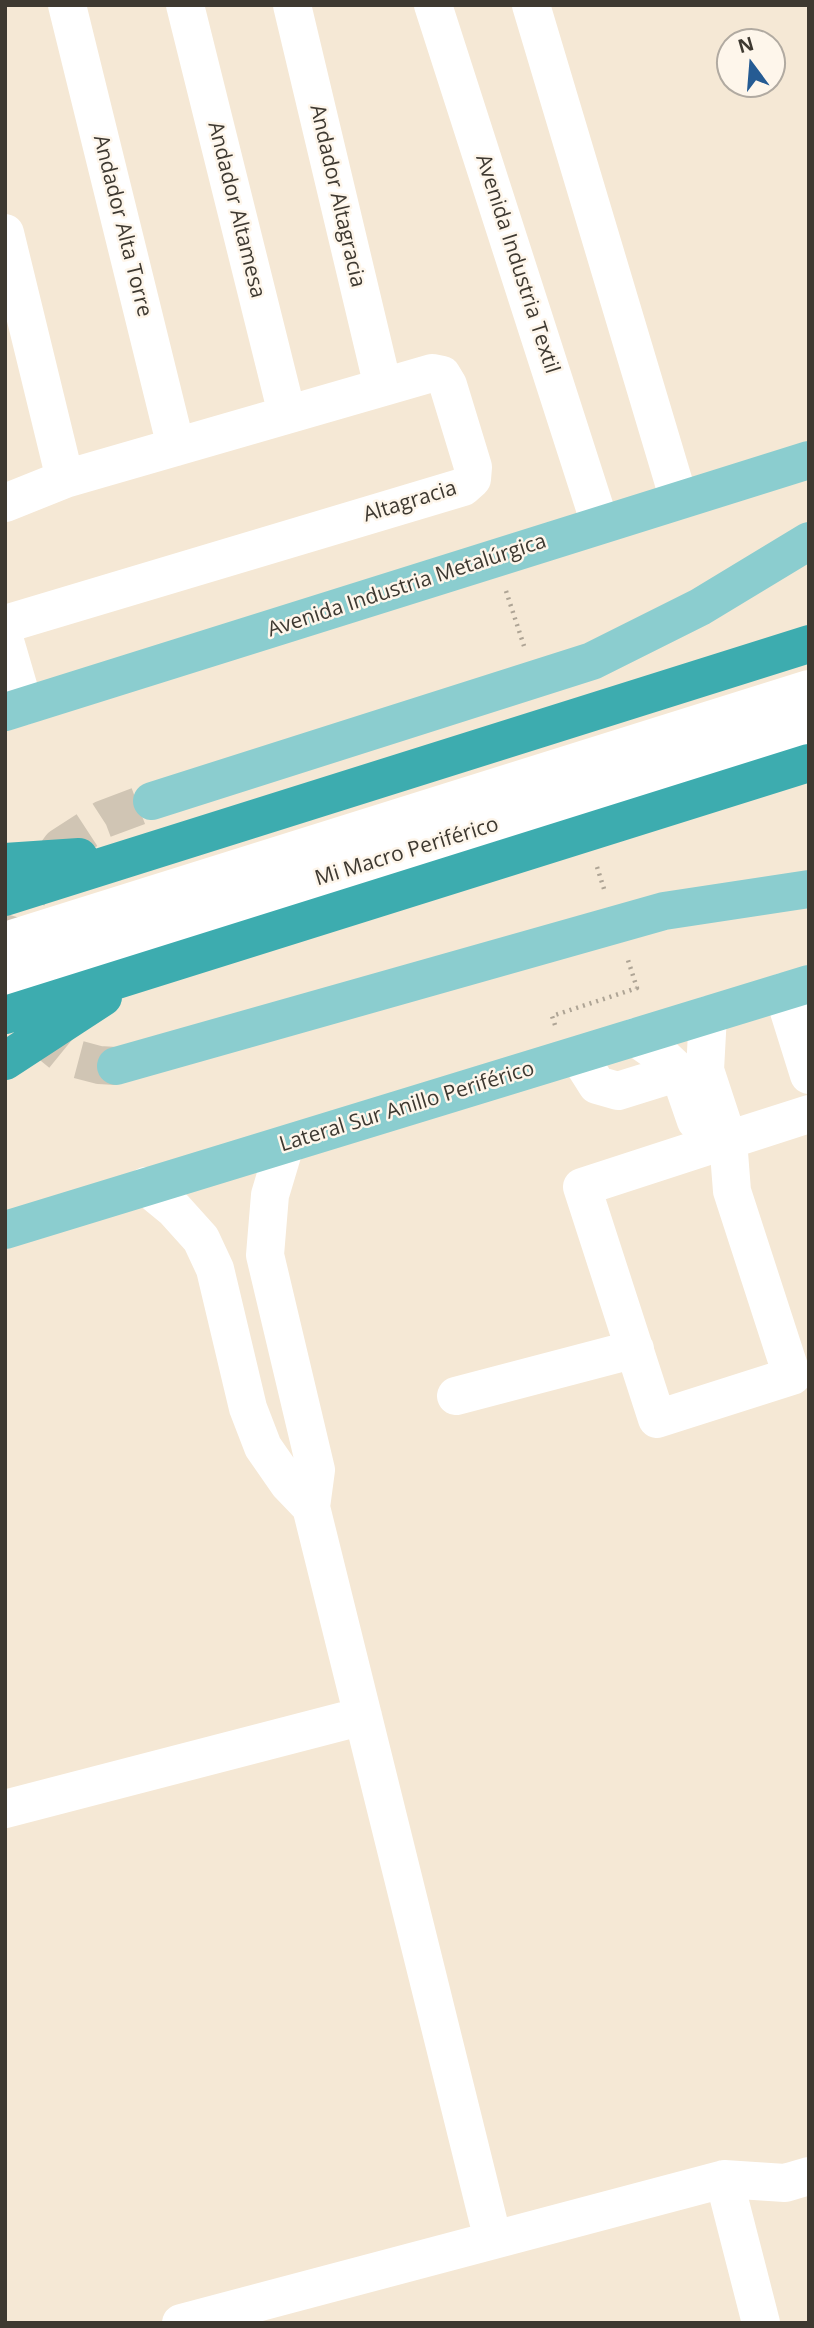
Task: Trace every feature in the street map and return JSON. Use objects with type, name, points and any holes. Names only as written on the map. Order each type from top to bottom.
[{"type":"highway","points":[[5,897],[809,644]]},
{"type":"highway","points":[[5,1015],[809,763]]},
{"type":"highway","points":[[5,862],[140,853]]},
{"type":"highway","points":[[5,1061],[142,972]]},
{"type":"main road","name":"Avenida Industria Metalúrgica","points":[[15,709],[809,460]]},
{"type":"main road","points":[[152,801],[592,661],[700,607],[809,541]]},
{"type":"main road","points":[[116,1066],[664,911],[809,889]]},
{"type":"main road","name":"Lateral Sur Anillo Periférico","points":[[5,1230],[796,988]]},
{"type":"street","name":"Andador Alta Torre","points":[[67,5],[176,447]]},
{"type":"street","name":"Andador Altamesa","points":[[184,5],[287,414]]},
{"type":"street","name":"Andador Altagracia","points":[[292,5],[383,387]]},
{"type":"street","name":"Avenida Industria Textil","points":[[433,5],[600,524]]},
{"type":"street","points":[[531,5],[679,500]]},
{"type":"street","points":[[5,233],[65,479]]},
{"type":"street","name":"Altagracia","points":[[5,503],[65,479],[432,373],[442,374],[448,385],[473,467],[472,479],[463,487],[5,624]]},
{"type":"street","points":[[5,641],[15,709]]},
{"type":"street","name":"Mi Macro Periférico","points":[[5,941],[809,689]]},
{"type":"street","name":"Mi Macro Periférico","points":[[5,979],[809,726]]},
{"type":"street","points":[[796,988],[809,1075]]},
{"type":"street","points":[[708,1015],[705,1070],[716,1144]]},
{"type":"street","points":[[635,1037],[662,1056],[678,1072],[716,1144],[792,1376],[657,1419],[582,1187],[716,1144],[809,1114]]},
{"type":"street","points":[[578,1055],[597,1085],[618,1091],[678,1072]]},
{"type":"street","points":[[285,1145],[270,1195],[265,1255],[316,1470],[311,1507],[493,2240]]},
{"type":"street","points":[[146,1186],[186,1221],[201,1239],[215,1269],[248,1408],[263,1447],[288,1483],[311,1507]]},
{"type":"street","points":[[215,1269],[265,1255]]},
{"type":"street","points":[[456,1396],[635,1349]]},
{"type":"street","points":[[5,1809],[363,1716]]},
{"type":"street","points":[[181,2323],[724,2179],[785,2183],[809,2176]]},
{"type":"street","points":[[724,2179],[761,2323]]},
{"type":"tunnel","points":[[116,1066],[99,1065],[65,1056],[38,1034],[28,1020],[16,987],[15,937],[30,888],[61,847],[104,819],[152,801]]}]
